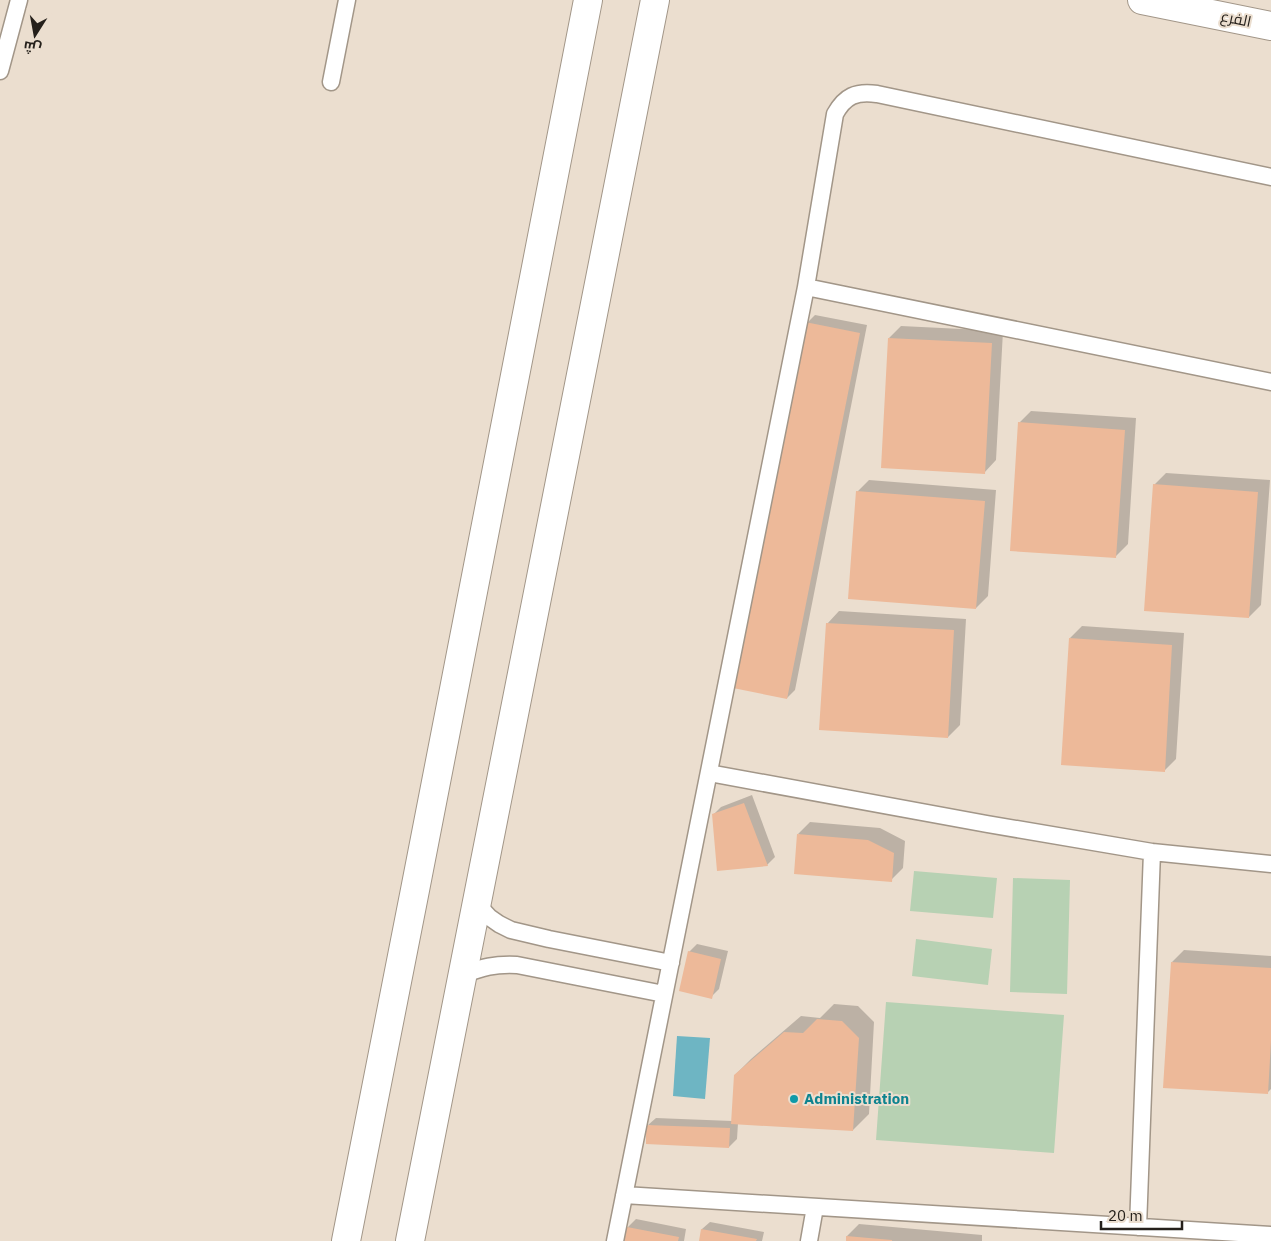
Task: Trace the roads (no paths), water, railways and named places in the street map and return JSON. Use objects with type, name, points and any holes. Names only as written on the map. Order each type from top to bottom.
[{"type":"street","points":[[346,1241],[416,890],[588,0]]},
{"type":"street","points":[[410,1241],[655,0]]},
{"type":"street","name":"الفرع","points":[[1142,0],[1271,26]]},
{"type":"lane","points":[[0,71],[19,0]]},
{"type":"lane","points":[[331,82],[347,0]]},
{"type":"lane","points":[[615,1241],[806,287],[835,114],[847,99],[856,94],[877,94],[1271,177]]},
{"type":"lane","points":[[806,287],[1271,382]]},
{"type":"lane","points":[[709,773],[1152,852],[1271,864]]},
{"type":"lane","points":[[1138,1227],[1152,852]]},
{"type":"lane","points":[[477,904],[489,917],[511,930],[671,963]]},
{"type":"lane","points":[[462,975],[490,966],[517,964],[664,994]]},
{"type":"lane","points":[[624,1195],[1271,1235]]},
{"type":"lane","points":[[809,1241],[815,1207]]},
{"type":"water","points":[[677,1036],[710,1038],[705,1099],[673,1096]]},
{"type":"place","name":"Administration","points":[[794,1099]]}]
